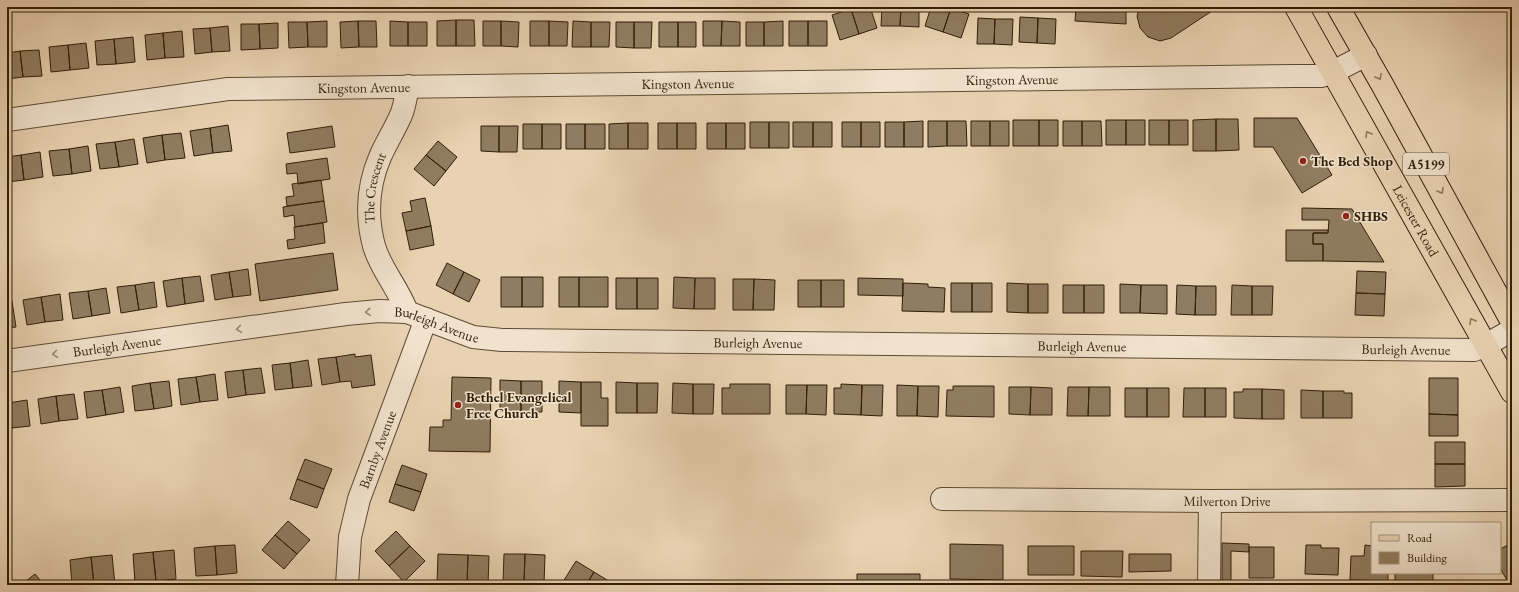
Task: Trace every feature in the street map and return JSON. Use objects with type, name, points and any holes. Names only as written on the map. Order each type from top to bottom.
[{"type":"main road","name":"Leicester Road","points":[[1296,7],[1512,392]]},
{"type":"main road","name":"A5199","points":[[1338,7],[1512,322]]},
{"type":"street","name":"Kingston Avenue","points":[[7,120],[228,89],[1321,76],[1333,72],[1366,56]]},
{"type":"street","name":"The Crescent","points":[[408,86],[402,114],[380,157],[374,173],[368,211],[374,248],[381,264],[404,302],[417,316]]},
{"type":"street","name":"Burleigh Avenue","points":[[7,361],[346,314],[379,311],[417,316],[473,337],[502,340],[1474,350],[1512,330]]},
{"type":"street","name":"Barnby Avenue","points":[[347,585],[350,537],[359,499],[417,316]]},
{"type":"street","name":"Milverton Drive","points":[[942,499],[1210,501],[1512,500]]},
{"type":"street","points":[[1209,585],[1210,501]]},
{"type":"building","points":[[858,7],[870,7],[877,28],[859,34],[851,9]]},
{"type":"building","points":[[882,7],[901,7],[900,26],[881,26]]},
{"type":"building","points":[[901,7],[919,7],[919,27],[900,26]]},
{"type":"building","points":[[931,7],[951,8],[943,32],[925,26]]},
{"type":"building","points":[[1076,7],[1126,7],[1126,24],[1075,21]]},
{"type":"building","points":[[1140,7],[1218,7],[1171,38],[1160,41],[1148,37],[1140,28],[1137,16]]},
{"type":"building","points":[[951,8],[969,14],[961,38],[943,32]]},
{"type":"building","points":[[851,9],[859,34],[840,40],[832,15]]},
{"type":"building","points":[[1020,17],[1038,18],[1037,43],[1019,42]]},
{"type":"building","points":[[978,18],[995,19],[994,44],[977,44]]},
{"type":"building","points":[[1038,18],[1056,19],[1055,44],[1037,43]]},
{"type":"building","points":[[995,19],[1013,19],[1012,45],[994,44]]},
{"type":"building","points":[[456,20],[474,20],[475,46],[456,46]]},
{"type":"building","points":[[456,20],[456,46],[437,46],[437,21]]},
{"type":"building","points":[[327,21],[327,47],[308,47],[307,22]]},
{"type":"building","points":[[358,21],[376,21],[377,47],[359,47]]},
{"type":"building","points":[[358,21],[359,47],[341,48],[340,22]]},
{"type":"building","points":[[390,21],[408,22],[408,46],[390,46]]},
{"type":"building","points":[[483,21],[501,21],[501,46],[483,46]]},
{"type":"building","points":[[501,21],[519,22],[518,47],[501,46]]},
{"type":"building","points":[[530,21],[549,21],[549,46],[530,46]]},
{"type":"building","points":[[549,21],[568,22],[567,46],[549,46]]},
{"type":"building","points":[[573,21],[591,22],[591,47],[572,47]]},
{"type":"building","points":[[703,21],[722,21],[721,46],[703,46]]},
{"type":"building","points":[[722,21],[740,22],[740,46],[721,46]]},
{"type":"building","points":[[783,21],[783,46],[764,46],[764,22]]},
{"type":"building","points":[[789,21],[808,21],[808,46],[789,46]]},
{"type":"building","points":[[808,21],[827,21],[827,46],[808,46]]},
{"type":"building","points":[[288,22],[307,22],[308,47],[289,48]]},
{"type":"building","points":[[408,22],[427,22],[427,46],[408,46]]},
{"type":"building","points":[[591,22],[610,22],[609,47],[591,47]]},
{"type":"building","points":[[616,22],[634,22],[634,48],[616,47]]},
{"type":"building","points":[[634,22],[652,22],[651,48],[634,48]]},
{"type":"building","points":[[659,22],[678,22],[678,47],[659,47]]},
{"type":"building","points":[[678,22],[696,22],[696,47],[678,47]]},
{"type":"building","points":[[746,22],[764,22],[764,46],[746,46]]},
{"type":"building","points":[[278,23],[278,48],[260,49],[259,24]]},
{"type":"building","points":[[241,24],[259,24],[260,49],[241,50]]},
{"type":"building","points":[[228,26],[230,51],[212,52],[210,28]]},
{"type":"building","points":[[210,28],[212,52],[195,54],[193,29]]},
{"type":"building","points":[[182,31],[184,57],[165,58],[163,33]]},
{"type":"building","points":[[163,33],[165,58],[147,60],[145,35]]},
{"type":"building","points":[[133,37],[135,62],[116,64],[114,39]]},
{"type":"building","points":[[114,39],[116,64],[97,65],[95,41]]},
{"type":"building","points":[[86,43],[89,68],[70,70],[68,45]]},
{"type":"building","points":[[68,45],[70,70],[51,72],[49,47]]},
{"type":"building","points":[[39,50],[42,76],[23,77],[20,51]]},
{"type":"building","points":[[20,51],[23,77],[7,79],[7,53]]},
{"type":"building","name":"The Bed Shop","points":[[1254,118],[1297,118],[1332,175],[1302,193],[1273,147],[1254,147]]},
{"type":"building","points":[[1216,119],[1238,119],[1239,150],[1216,151]]},
{"type":"building","points":[[1216,119],[1216,151],[1193,151],[1193,120]]},
{"type":"building","points":[[1013,120],[1039,120],[1039,146],[1013,146]]},
{"type":"building","points":[[1039,120],[1058,120],[1058,146],[1039,146]]},
{"type":"building","points":[[1106,120],[1126,120],[1126,145],[1106,145]]},
{"type":"building","points":[[1126,120],[1145,120],[1145,145],[1126,145]]},
{"type":"building","points":[[1149,120],[1169,120],[1169,145],[1149,145]]},
{"type":"building","points":[[1169,120],[1188,120],[1188,145],[1169,145]]},
{"type":"building","points":[[923,121],[923,147],[904,147],[904,122]]},
{"type":"building","points":[[928,121],[947,121],[947,146],[928,147]]},
{"type":"building","points":[[947,121],[966,121],[967,146],[947,146]]},
{"type":"building","points":[[971,121],[990,121],[990,146],[971,146]]},
{"type":"building","points":[[990,121],[1009,121],[1009,146],[990,146]]},
{"type":"building","points":[[1063,121],[1082,121],[1082,146],[1063,146]]},
{"type":"building","points":[[1082,121],[1101,121],[1102,146],[1082,146]]},
{"type":"building","points":[[750,122],[769,122],[769,148],[750,148]]},
{"type":"building","points":[[769,122],[789,122],[789,148],[769,148]]},
{"type":"building","points":[[793,122],[813,122],[813,147],[793,147]]},
{"type":"building","points":[[813,122],[832,122],[832,147],[813,147]]},
{"type":"building","points":[[842,122],[861,122],[861,147],[842,147]]},
{"type":"building","points":[[861,122],[880,122],[880,147],[861,147]]},
{"type":"building","points":[[885,122],[904,122],[904,147],[885,147]]},
{"type":"building","points":[[628,123],[648,123],[648,149],[628,149]]},
{"type":"building","points":[[628,123],[628,149],[609,149],[609,124]]},
{"type":"building","points":[[658,123],[677,123],[677,149],[658,149]]},
{"type":"building","points":[[677,123],[696,123],[696,149],[677,149]]},
{"type":"building","points":[[707,123],[726,123],[726,149],[707,149]]},
{"type":"building","points":[[726,123],[745,123],[745,149],[726,149]]},
{"type":"building","points":[[523,124],[542,124],[542,149],[523,149]]},
{"type":"building","points":[[542,124],[561,124],[561,149],[542,149]]},
{"type":"building","points":[[566,124],[585,124],[585,149],[566,149]]},
{"type":"building","points":[[585,124],[605,124],[605,149],[585,149]]},
{"type":"building","points":[[228,125],[232,151],[213,153],[210,128]]},
{"type":"building","points":[[332,126],[335,147],[290,153],[287,133]]},
{"type":"building","points":[[481,126],[499,126],[499,152],[481,151]]},
{"type":"building","points":[[499,126],[518,126],[517,152],[499,152]]},
{"type":"building","points":[[210,128],[213,153],[194,156],[190,131]]},
{"type":"building","points":[[181,133],[185,158],[165,160],[162,135]]},
{"type":"building","points":[[162,135],[165,160],[147,163],[143,138]]},
{"type":"building","points":[[134,139],[138,164],[119,167],[115,142]]},
{"type":"building","points":[[438,141],[457,157],[446,171],[426,155]]},
{"type":"building","points":[[115,142],[119,167],[100,169],[96,144]]},
{"type":"building","points":[[88,146],[91,171],[72,174],[69,149]]},
{"type":"building","points":[[69,149],[72,174],[53,176],[49,151]]},
{"type":"building","points":[[40,152],[43,177],[24,180],[21,155]]},
{"type":"building","points":[[21,155],[24,180],[7,182],[7,157]]},
{"type":"building","points":[[426,155],[446,171],[434,186],[414,169]]},
{"type":"building","points":[[327,158],[330,179],[298,184],[297,173],[287,174],[286,164]]},
{"type":"building","points":[[321,180],[324,201],[287,206],[286,197],[294,196],[292,184]]},
{"type":"building","points":[[425,198],[431,226],[406,231],[402,213],[412,211],[410,201]]},
{"type":"building","points":[[324,201],[327,222],[295,227],[294,215],[284,217],[283,207]]},
{"type":"building","points":[[1302,208],[1352,209],[1384,262],[1323,261],[1323,244],[1313,244],[1313,233],[1328,233],[1329,220],[1302,220]]},
{"type":"building","points":[[323,223],[325,243],[288,249],[287,240],[295,239],[294,227]]},
{"type":"building","points":[[431,226],[434,245],[410,250],[406,231]]},
{"type":"building","points":[[1286,230],[1328,230],[1328,233],[1313,233],[1313,244],[1323,244],[1323,261],[1286,261]]},
{"type":"building","points":[[333,253],[338,290],[260,301],[255,264]]},
{"type":"building","points":[[447,263],[464,272],[453,294],[436,285]]},
{"type":"building","points":[[248,269],[251,295],[233,297],[229,272]]},
{"type":"building","points":[[1357,271],[1386,272],[1385,294],[1356,293]]},
{"type":"building","points":[[229,272],[233,297],[215,300],[211,275]]},
{"type":"building","points":[[464,272],[480,280],[469,302],[453,294]]},
{"type":"building","points":[[200,276],[204,301],[185,304],[182,278]]},
{"type":"building","points":[[501,277],[522,277],[522,307],[501,307]]},
{"type":"building","points":[[522,277],[543,277],[543,307],[522,307]]},
{"type":"building","points":[[559,277],[579,277],[579,307],[559,307]]},
{"type":"building","points":[[579,277],[608,277],[608,307],[579,307]]},
{"type":"building","points":[[674,277],[695,278],[694,309],[673,308]]},
{"type":"building","points":[[182,278],[185,304],[167,307],[163,281]]},
{"type":"building","points":[[616,278],[637,278],[637,309],[616,309]]},
{"type":"building","points":[[637,278],[658,278],[658,309],[637,309]]},
{"type":"building","points":[[695,278],[715,278],[715,309],[694,309]]},
{"type":"building","points":[[858,278],[903,279],[903,296],[858,295]]},
{"type":"building","points":[[733,279],[754,279],[753,310],[733,310]]},
{"type":"building","points":[[754,279],[775,280],[774,310],[753,310]]},
{"type":"building","points":[[798,280],[821,280],[821,307],[798,307]]},
{"type":"building","points":[[821,280],[844,280],[844,307],[821,307]]},
{"type":"building","points":[[154,282],[157,307],[139,310],[135,285]]},
{"type":"building","points":[[903,283],[928,284],[928,287],[945,288],[944,312],[902,311]]},
{"type":"building","points":[[951,283],[972,283],[972,312],[951,312]]},
{"type":"building","points":[[972,283],[992,283],[992,312],[972,312]]},
{"type":"building","points":[[1007,283],[1028,284],[1028,313],[1007,312]]},
{"type":"building","points":[[1028,284],[1048,284],[1048,313],[1028,313]]},
{"type":"building","points":[[1120,284],[1141,285],[1140,313],[1120,313]]},
{"type":"building","points":[[135,285],[139,310],[121,313],[117,287]]},
{"type":"building","points":[[1063,285],[1084,285],[1084,313],[1063,313]]},
{"type":"building","points":[[1084,285],[1104,285],[1104,313],[1084,313]]},
{"type":"building","points":[[1141,285],[1167,285],[1167,314],[1140,313]]},
{"type":"building","points":[[1177,285],[1196,286],[1195,315],[1176,314]]},
{"type":"building","points":[[1232,285],[1252,286],[1252,315],[1231,315]]},
{"type":"building","points":[[1196,286],[1216,286],[1216,315],[1195,315]]},
{"type":"building","points":[[1252,286],[1273,286],[1272,315],[1252,315]]},
{"type":"building","points":[[106,288],[110,313],[92,316],[88,291]]},
{"type":"building","points":[[88,291],[92,316],[73,319],[69,293]]},
{"type":"building","points":[[1356,293],[1385,294],[1384,316],[1355,315]]},
{"type":"building","points":[[60,294],[63,320],[45,322],[41,297]]},
{"type":"building","points":[[41,297],[45,322],[27,325],[23,300]]},
{"type":"building","points":[[12,301],[16,327],[7,328],[7,302]]},
{"type":"building","points":[[355,354],[355,357],[371,355],[375,385],[352,388],[351,381],[340,382],[336,357]]},
{"type":"building","points":[[336,357],[340,382],[322,385],[318,359]]},
{"type":"building","points":[[308,360],[312,386],[293,388],[290,363]]},
{"type":"building","points":[[290,363],[293,388],[275,390],[272,365]]},
{"type":"building","points":[[261,368],[265,393],[246,395],[243,370]]},
{"type":"building","points":[[243,370],[246,395],[228,398],[225,372]]},
{"type":"building","points":[[215,374],[218,400],[200,402],[196,377]]},
{"type":"building","points":[[196,377],[200,402],[181,405],[178,379]]},
{"type":"building","points":[[452,377],[491,378],[490,452],[429,451],[430,427],[443,427],[443,420],[451,420]]},
{"type":"building","points":[[1429,378],[1458,378],[1458,415],[1429,414]]},
{"type":"building","points":[[500,380],[521,381],[521,412],[500,411]]},
{"type":"building","points":[[169,381],[172,406],[154,409],[150,383]]},
{"type":"building","points":[[521,381],[542,381],[542,412],[521,412]]},
{"type":"building","points":[[559,381],[581,382],[581,413],[559,412]]},
{"type":"building","points":[[581,382],[601,382],[601,398],[608,398],[608,426],[581,426]]},
{"type":"building","points":[[616,382],[637,383],[637,413],[616,413]]},
{"type":"building","points":[[150,383],[154,409],[135,411],[132,386]]},
{"type":"building","points":[[637,383],[658,383],[657,413],[637,413]]},
{"type":"building","points":[[673,383],[693,384],[693,414],[672,413]]},
{"type":"building","points":[[693,384],[714,384],[713,414],[693,414]]},
{"type":"building","points":[[730,384],[770,384],[770,414],[722,414],[722,388],[730,388]]},
{"type":"building","points":[[841,384],[862,385],[861,415],[834,414],[834,388],[841,388]]},
{"type":"building","points":[[786,385],[807,385],[806,414],[786,414]]},
{"type":"building","points":[[807,385],[827,385],[826,415],[806,414]]},
{"type":"building","points":[[862,385],[883,385],[882,416],[861,415]]},
{"type":"building","points":[[897,385],[918,386],[917,416],[897,416]]},
{"type":"building","points":[[918,386],[939,386],[938,417],[917,416]]},
{"type":"building","points":[[953,386],[994,386],[994,417],[946,416],[947,390],[953,390]]},
{"type":"building","points":[[120,387],[124,412],[106,415],[102,390]]},
{"type":"building","points":[[1009,387],[1031,387],[1030,415],[1009,414]]},
{"type":"building","points":[[1031,387],[1052,388],[1052,415],[1030,415]]},
{"type":"building","points":[[1068,387],[1089,387],[1088,416],[1067,416]]},
{"type":"building","points":[[1089,387],[1110,387],[1110,416],[1088,416]]},
{"type":"building","points":[[1125,388],[1147,388],[1147,417],[1125,417]]},
{"type":"building","points":[[1147,388],[1169,388],[1169,417],[1147,417]]},
{"type":"building","points":[[1184,388],[1205,388],[1205,417],[1183,417]]},
{"type":"building","points":[[1205,388],[1226,388],[1226,417],[1205,417]]},
{"type":"building","points":[[1243,389],[1262,389],[1262,419],[1234,418],[1234,392],[1243,392]]},
{"type":"building","points":[[1262,389],[1284,390],[1284,419],[1262,419]]},
{"type":"building","points":[[102,390],[106,415],[87,418],[84,392]]},
{"type":"building","points":[[1301,390],[1323,391],[1323,418],[1301,418]]},
{"type":"building","points":[[1323,391],[1344,391],[1344,393],[1352,393],[1352,418],[1323,418]]},
{"type":"building","points":[[74,394],[78,419],[59,421],[56,396]]},
{"type":"building","points":[[56,396],[59,421],[41,424],[38,399]]},
{"type":"building","points":[[27,400],[30,426],[12,428],[8,403]]},
{"type":"building","points":[[7,403],[12,428],[7,429]]},
{"type":"building","points":[[1429,414],[1458,415],[1458,436],[1429,436]]},
{"type":"building","points":[[1435,442],[1465,442],[1465,464],[1435,464]]},
{"type":"building","points":[[305,459],[332,469],[324,489],[297,479]]},
{"type":"building","points":[[1435,464],[1465,464],[1465,486],[1435,487]]},
{"type":"building","points":[[402,465],[427,474],[421,492],[395,484]]},
{"type":"building","points":[[297,479],[324,489],[317,508],[290,499]]},
{"type":"building","points":[[395,484],[421,492],[414,511],[389,502]]},
{"type":"building","points":[[288,521],[310,540],[297,554],[275,535]]},
{"type":"building","points":[[396,531],[410,546],[389,566],[375,551]]},
{"type":"building","points":[[275,535],[297,554],[284,569],[262,550]]},
{"type":"building","points":[[1222,543],[1249,544],[1249,552],[1231,551],[1231,585],[1222,585]]},
{"type":"building","points":[[1512,543],[1512,580],[1508,582],[1501,570],[1501,548]]},
{"type":"building","points":[[950,544],[1003,545],[1003,580],[950,579]]},
{"type":"building","points":[[235,545],[237,573],[217,575],[215,546]]},
{"type":"building","points":[[1306,545],[1321,545],[1321,548],[1339,548],[1338,575],[1305,574]]},
{"type":"building","points":[[1365,545],[1371,546],[1371,574],[1388,574],[1388,581],[1350,580],[1351,556],[1364,556]]},
{"type":"building","points":[[215,546],[217,575],[196,576],[194,548]]},
{"type":"building","points":[[410,546],[425,561],[404,582],[389,566]]},
{"type":"building","points":[[1028,546],[1074,546],[1074,575],[1028,575]]},
{"type":"building","points":[[1249,547],[1274,547],[1274,578],[1249,578]]},
{"type":"building","points":[[174,550],[176,579],[156,581],[153,552]]},
{"type":"building","points":[[1081,551],[1123,551],[1122,577],[1081,576]]},
{"type":"building","points":[[153,552],[156,581],[135,583],[133,554]]},
{"type":"building","points":[[438,554],[468,555],[467,585],[437,584]]},
{"type":"building","points":[[504,554],[525,554],[524,583],[503,583]]},
{"type":"building","points":[[525,554],[545,555],[544,584],[524,583]]},
{"type":"building","points":[[1129,554],[1171,554],[1171,571],[1129,572]]},
{"type":"building","points":[[112,555],[115,585],[94,585],[91,557]]},
{"type":"building","points":[[468,555],[489,556],[488,585],[467,585]]},
{"type":"building","points":[[91,557],[94,585],[72,585],[70,560]]},
{"type":"building","points":[[576,561],[594,572],[586,585],[561,585]]},
{"type":"building","points":[[594,572],[612,583],[611,585],[586,585]]},
{"type":"building","points":[[35,574],[44,585],[21,585]]},
{"type":"building","points":[[857,574],[920,574],[920,585],[857,585]]},
{"type":"building","points":[[1395,574],[1433,574],[1433,583],[1395,582]]},
{"type":"place","name":"The Bed Shop","points":[[1303,161]]},
{"type":"place","name":"SHBS","points":[[1346,216]]},
{"type":"place","name":"Bethel Evangelical Free Church","points":[[458,405]]}]
